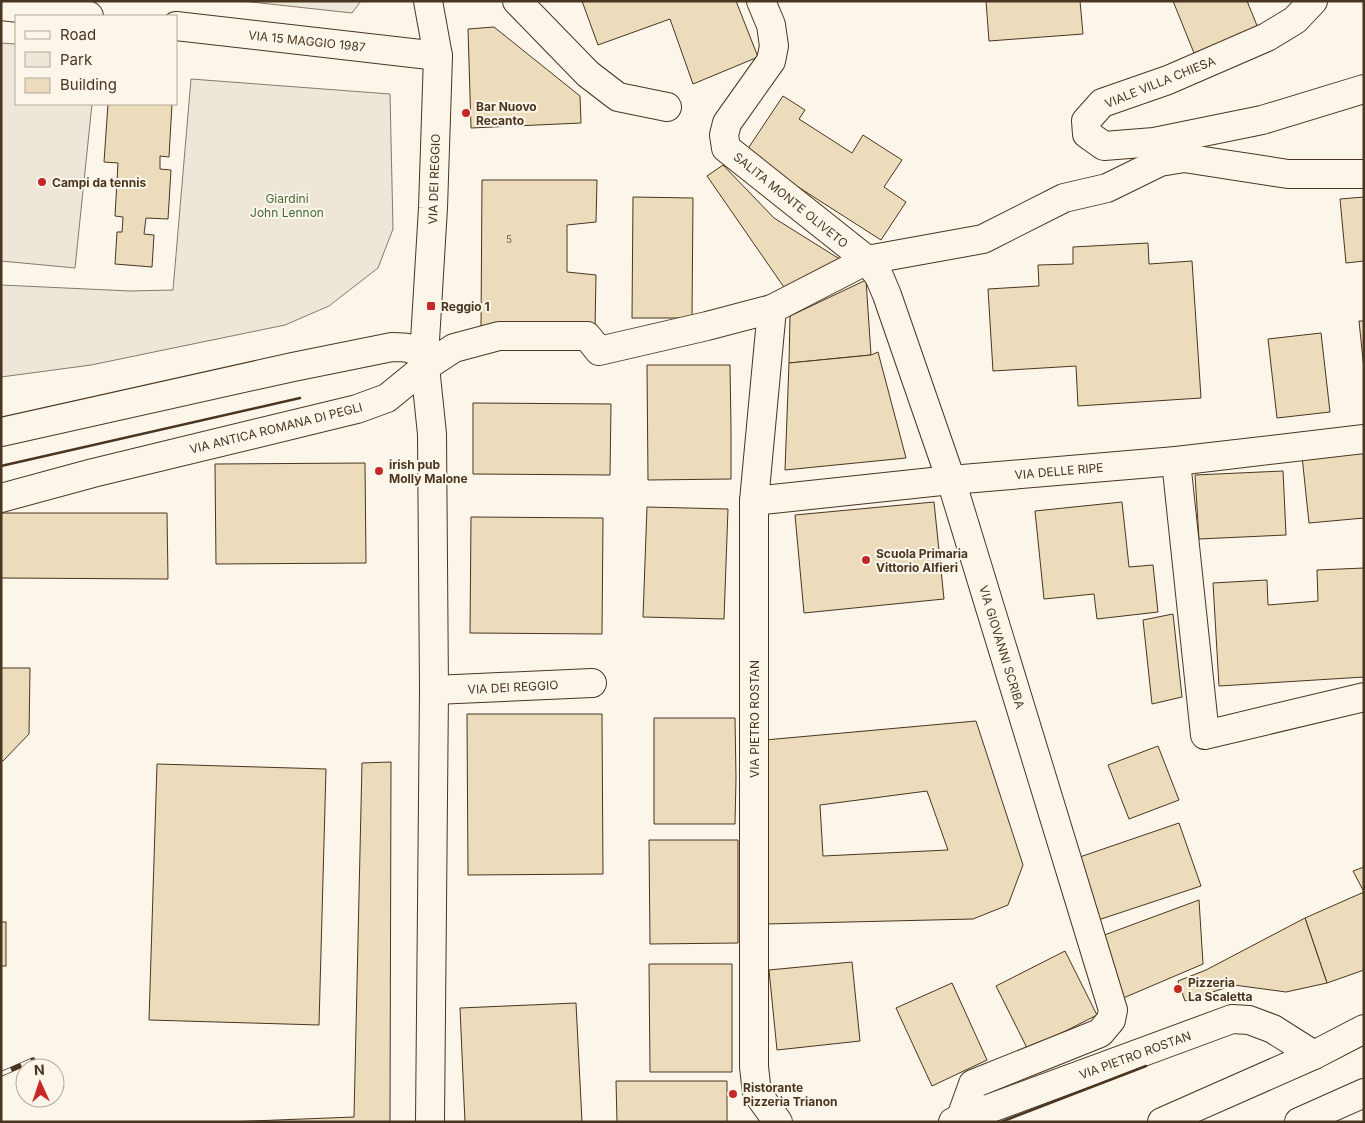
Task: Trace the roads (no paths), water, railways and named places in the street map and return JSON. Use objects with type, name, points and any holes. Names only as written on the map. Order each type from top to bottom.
[{"type":"main road","name":"VIA DEI REGGIO","points":[[428,1],[438,56],[433,208],[424,362],[432,434],[434,690],[430,1122]]},
{"type":"main road","points":[[517,1],[588,74],[618,97],[667,108]]},
{"type":"main road","name":"SALITA MONTE OLIVETO","points":[[761,1],[771,25],[774,46],[771,61],[727,123],[724,135],[726,148],[867,260]]},
{"type":"main road","name":"VIALE VILLA CHIESA","points":[[1313,1],[1295,20],[1267,37],[1168,80],[1102,103],[1086,121],[1087,134],[1104,146],[1154,142],[1262,120],[1364,89]]},
{"type":"main road","points":[[1,6],[80,15]]},
{"type":"main road","name":"VIA 15 MAGGIO 1987","points":[[178,26],[438,56]]},
{"type":"main road","name":"VIA ANTICA ROMANA DI PEGLI","points":[[1,498],[93,473],[357,410],[387,398],[424,362],[454,348],[499,336],[587,336],[599,351],[772,309],[867,260],[983,238],[1064,198],[1107,188],[1160,162],[1184,158],[1288,174],[1364,174]]},
{"type":"main road","name":"VIA GIOVANNI SCRIBA","points":[[867,260],[879,276],[887,295],[951,480],[1113,1010],[1111,1020],[1100,1033],[973,1084],[956,1121]]},
{"type":"main road","name":"VIA PIETRO ROSTAN","points":[[772,309],[754,501],[754,1067],[757,1093],[778,1122]]},
{"type":"main road","points":[[1,432],[392,347],[406,347],[415,350],[424,362]]},
{"type":"main road","name":"VIA DELLE RIPE","points":[[754,501],[951,480],[1176,461],[1364,438]]},
{"type":"main road","points":[[1176,461],[1205,735],[1364,697]]},
{"type":"main road","name":"VIA DEI REGGIO","points":[[434,690],[592,683]]},
{"type":"main road","name":"VIA PIETRO ROSTAN","points":[[956,1121],[1232,1019],[1250,1020],[1273,1029],[1314,1055]]},
{"type":"main road","points":[[1162,1122],[1314,1055],[1364,1029]]},
{"type":"main road","points":[[1299,1122],[1364,1092]]},
{"type":"railway","points":[[1,1074],[15,1068]]},
{"type":"place","name":"Bar Nuovo Recanto","points":[[466,113]]},
{"type":"place","name":"Campi da tennis","points":[[42,182]]},
{"type":"place","name":"Reggio 1","points":[[431,306]]},
{"type":"place","name":"irish pub Molly Malone","points":[[379,471]]},
{"type":"place","name":"Scuola Primaria Vittorio Alfieri","points":[[866,560]]},
{"type":"place","name":"Pizzeria La Scaletta","points":[[1178,989]]},
{"type":"place","name":"Ristorante Pizzeria Trianon","points":[[733,1094]]},
{"type":"park label","name":"Giardini John Lennon","points":[[287,205]]}]
